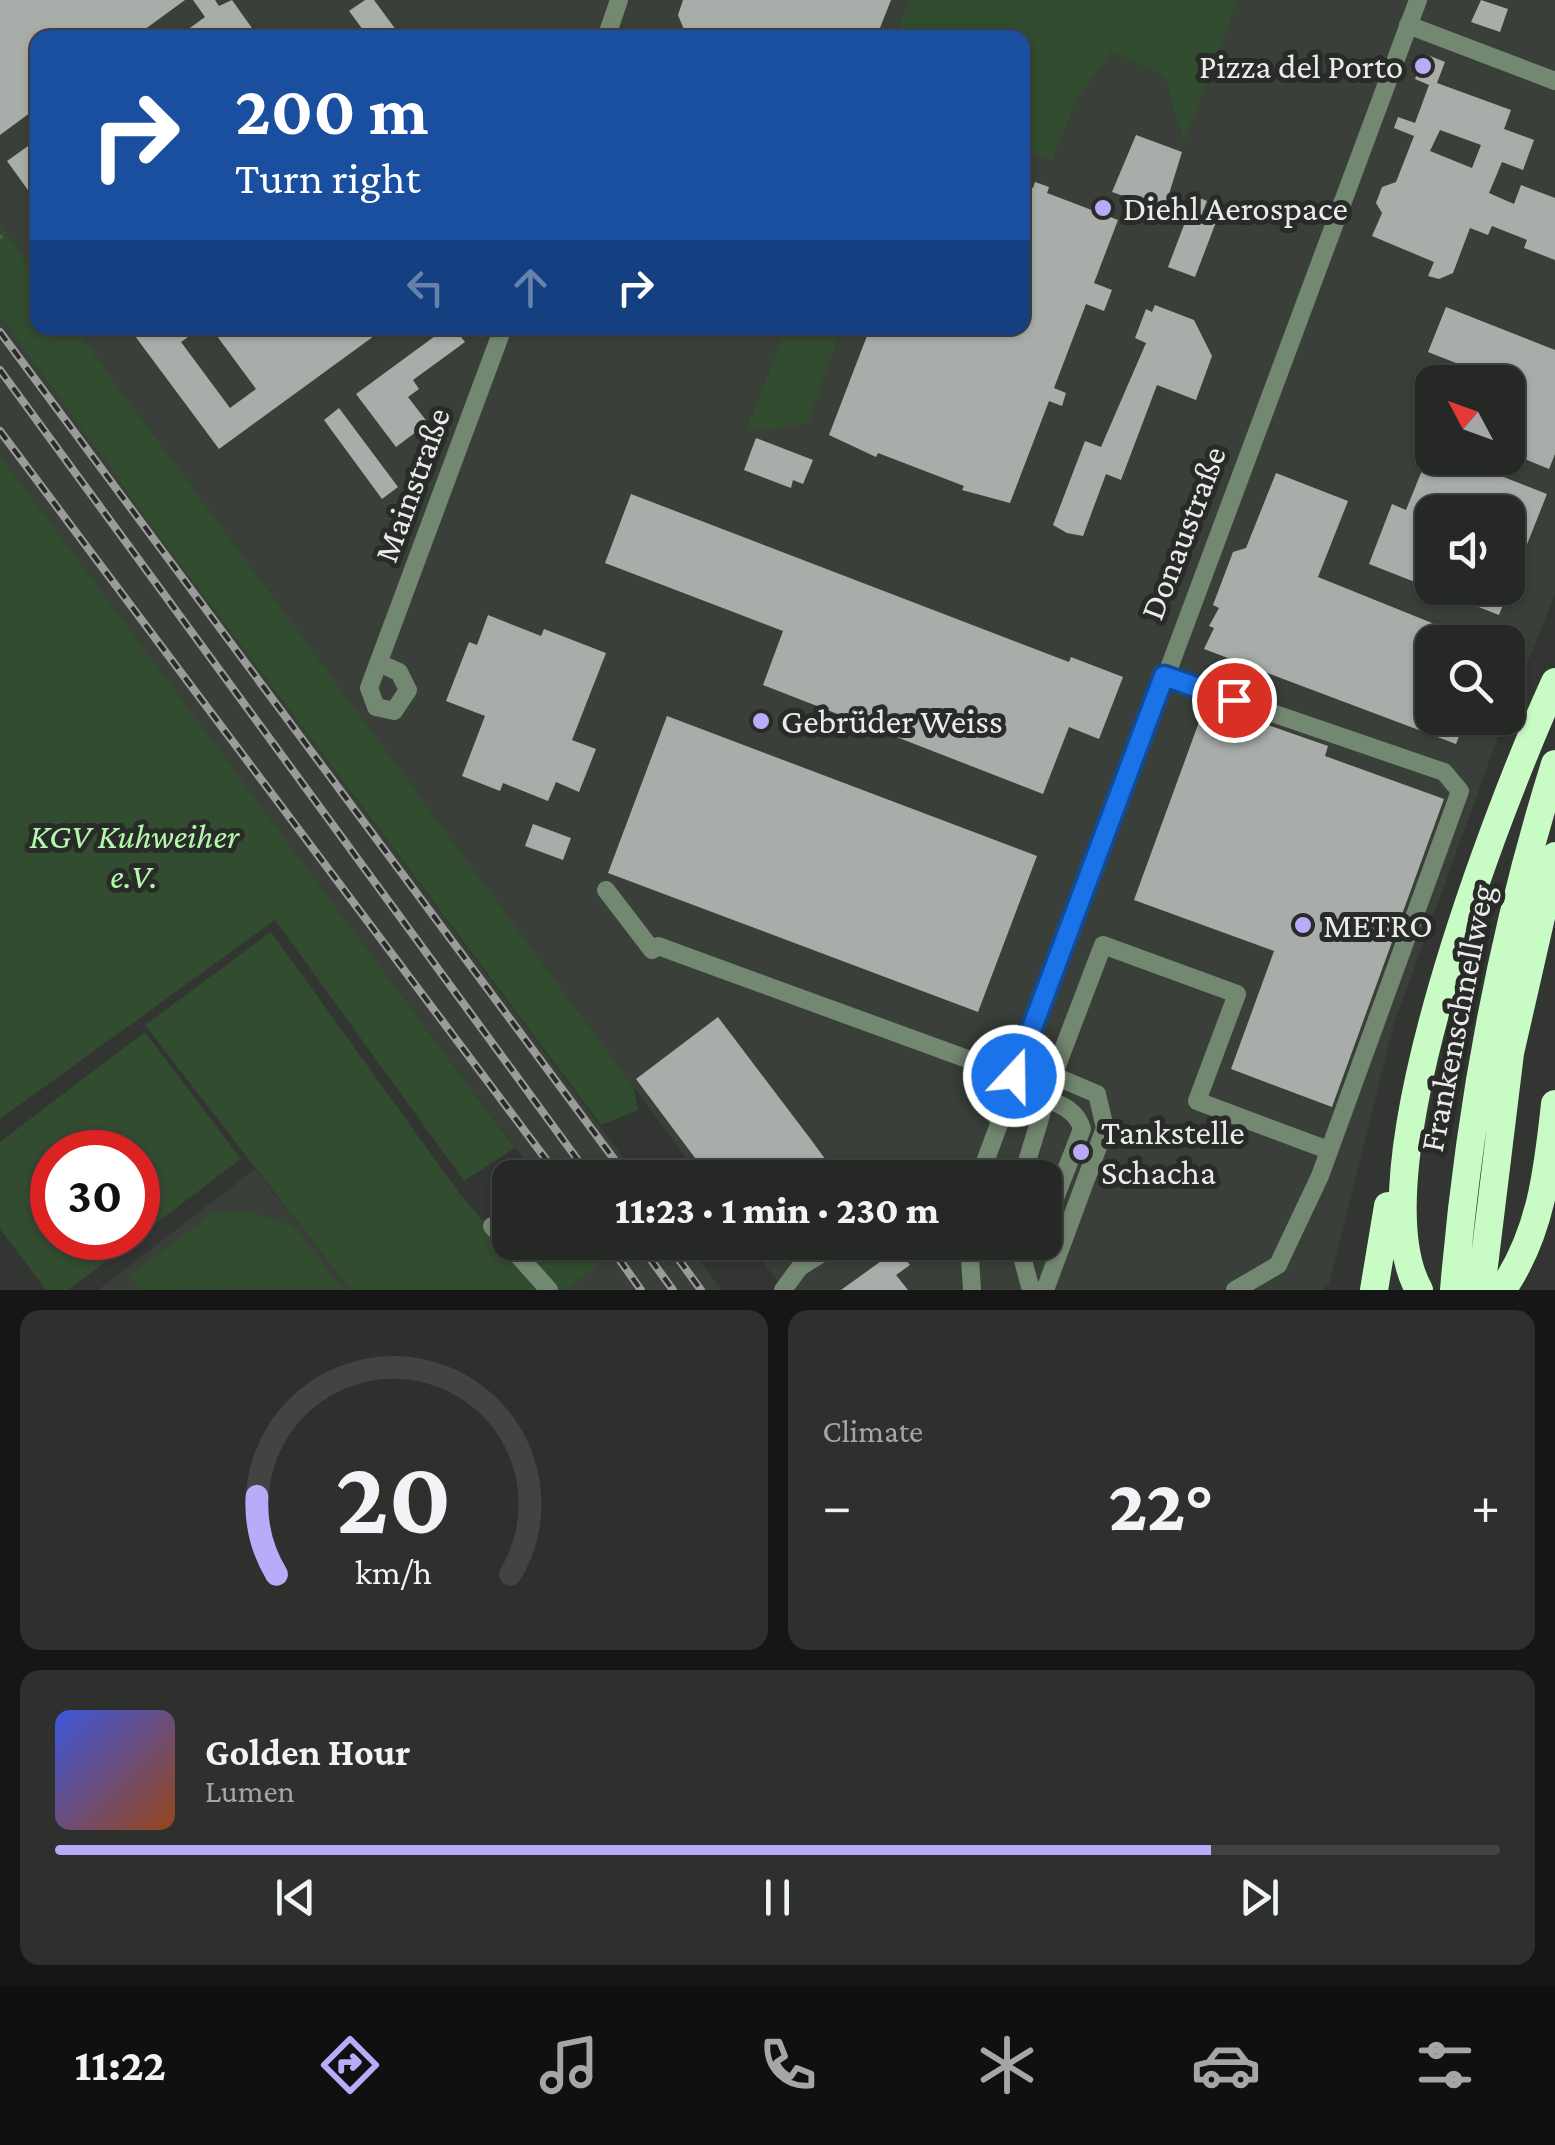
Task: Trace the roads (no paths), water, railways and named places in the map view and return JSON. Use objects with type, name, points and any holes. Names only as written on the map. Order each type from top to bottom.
[{"type":"highway","points":[[1374,1290],[1390,1192],[1413,1119],[1452,954],[1505,800],[1555,682]]},
{"type":"highway","name":"Frankenschnellweg","points":[[1454,1290],[1485,1042],[1512,913],[1555,764]]},
{"type":"highway","name":"Frankenschnellweg","points":[[1481,1290],[1510,1053],[1555,856]]},
{"type":"highway","points":[[1502,1290],[1527,1245],[1542,1202],[1555,1104]]},
{"type":"highway","points":[[1413,1119],[1400,1231],[1419,1290]]},
{"type":"highway","points":[[1542,1202],[1555,1229]]},
{"type":"street","points":[[609,30],[619,0]]},
{"type":"street","name":"Donaustraße","points":[[985,1160],[1418,0]]},
{"type":"street","points":[[1408,24],[1555,81]]},
{"type":"street","name":"Mainstraße","points":[[382,664],[500,335]]},
{"type":"street","points":[[1164,676],[1444,772],[1460,791],[1320,1176],[1278,1264],[1235,1290]]},
{"type":"street","points":[[606,890],[652,950],[658,946],[1014,1077],[1045,1102],[1066,1104],[1082,1129],[1062,1180]]},
{"type":"street","points":[[1053,1076],[1104,946],[1237,994],[1197,1101],[1328,1150]]},
{"type":"street","points":[[1014,1077],[1053,1076],[1097,1094],[1106,1128],[1045,1290]]},
{"type":"street","points":[[1027,1160],[1045,1102]]},
{"type":"street","points":[[522,1260],[548,1290]]},
{"type":"street","points":[[783,1290],[800,1267],[811,1260]]},
{"type":"street","points":[[971,1260],[972,1290]]},
{"type":"street","points":[[1022,1260],[1031,1290]]},
{"type":"railway","points":[[0,332],[615,1160]]},
{"type":"railway","points":[[0,370],[578,1160]]},
{"type":"railway","points":[[0,431],[547,1160]]},
{"type":"railway","points":[[620,1260],[641,1290]]},
{"type":"railway","points":[[651,1260],[673,1290]]},
{"type":"railway","points":[[679,1260],[701,1290]]},
{"type":"place","name":"Pizza del Porto","points":[[1423,66]]},
{"type":"place","name":"Diehl Aerospace","points":[[1103,208]]},
{"type":"place","name":"Gebrüder Weiss","points":[[761,721]]},
{"type":"place","name":"METRO","points":[[1303,925]]},
{"type":"place","name":"Tankstelle Schacha","points":[[1081,1152]]},
{"type":"park label","name":"KGV Kuhweiher e.V.","points":[[134,856]]}]
